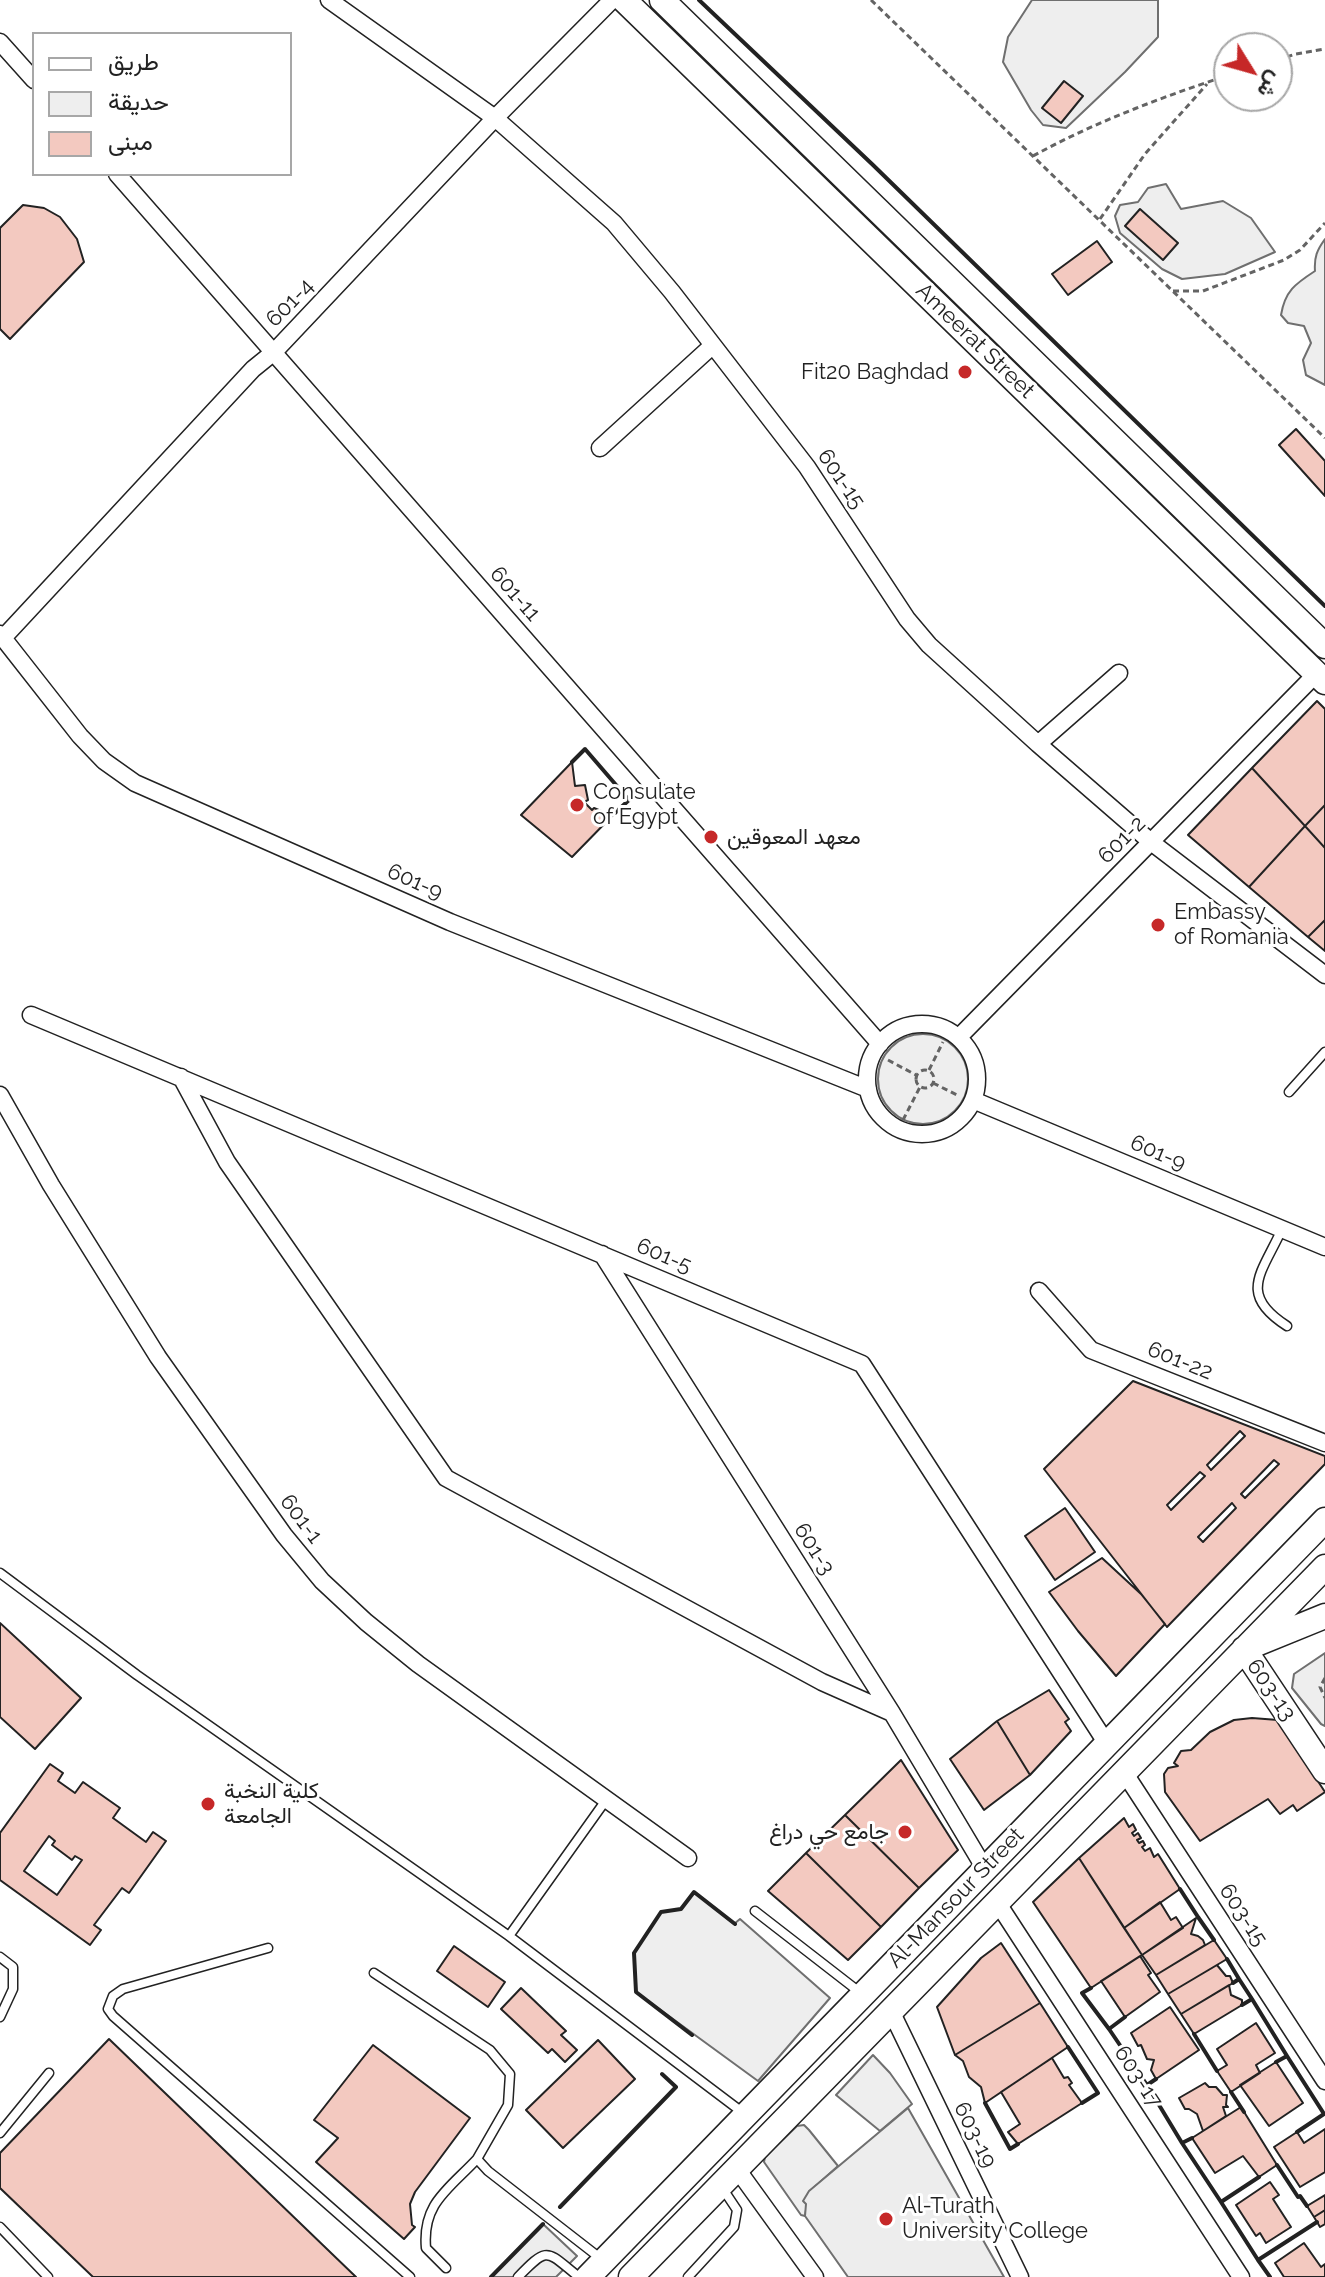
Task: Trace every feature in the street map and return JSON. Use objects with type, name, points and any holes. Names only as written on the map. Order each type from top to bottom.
[{"type":"main road","name":"Ameerat Street","points":[[624,0],[1321,678]]},
{"type":"main road","name":"Ameerat Street","points":[[662,0],[1325,646]]},
{"type":"main road","name":"Al-Mansour Street","points":[[596,2269],[1325,1520]]},
{"type":"main road","name":"Al-Mansour Street","points":[[631,2277],[1325,1567]]},
{"type":"main road","points":[[1244,1649],[1325,1616]]},
{"type":"main road","name":"603-13","points":[[1244,1649],[1321,1756]]},
{"type":"street","name":"601-15","points":[[329,0],[495,118],[614,223],[672,292],[807,467],[907,619],[929,645],[1151,842],[1325,975]]},
{"type":"street","name":"601-4","points":[[1,636],[253,369],[274,352],[495,118],[612,0]]},
{"type":"street","points":[[0,42],[32,78]]},
{"type":"street","name":"601-11","points":[[119,176],[881,1051]]},
{"type":"street","points":[[600,448],[712,346]]},
{"type":"street","name":"601-9","points":[[1,636],[80,736],[104,761],[135,783],[450,922],[868,1089]]},
{"type":"street","points":[[1038,744],[1119,673]]},
{"type":"street","name":"601-2","points":[[952,1038],[1321,678]]},
{"type":"street","name":"601-5","points":[[31,1015],[862,1364],[1107,1744]]},
{"type":"street","points":[[933,1024],[946,1029],[952,1038],[970,1050],[976,1066],[977,1083],[964,1115],[951,1126],[934,1133],[917,1134],[885,1120],[874,1106],[868,1089],[868,1074],[871,1058],[881,1051],[890,1034],[903,1027],[933,1024]]},
{"type":"street","points":[[181,1077],[227,1162],[446,1478],[822,1682],[892,1713]]},
{"type":"street","name":"601-1","points":[[0,1095],[51,1185],[158,1357],[284,1535],[322,1581],[418,1664],[688,1858]]},
{"type":"street","name":"601-9","points":[[969,1099],[1325,1247]]},
{"type":"street","name":"601-3","points":[[602,1254],[892,1713],[985,1869]]},
{"type":"street","name":"601-22","points":[[1039,1291],[1091,1350],[1325,1443]]},
{"type":"street","name":"603-15","points":[[1124,1772],[1325,2081]]},
{"type":"street","name":"603-17","points":[[997,1902],[1241,2277]]},
{"type":"street","name":"603-19","points":[[891,2011],[1020,2277]]},
{"type":"street","points":[[729,2177],[815,2277]]},
{"type":"lane","points":[[1289,1092],[1325,1052]]},
{"type":"lane","points":[[1282,1229],[1256,1284],[1259,1301],[1269,1314],[1287,1326]]},
{"type":"lane","points":[[0,1573],[137,1675],[509,1936],[746,2115]]},
{"type":"lane","points":[[509,1936],[606,1799]]},
{"type":"lane","points":[[755,1911],[863,1994]]},
{"type":"lane","points":[[268,1948],[123,1989],[113,1996],[108,2009],[410,2277]]},
{"type":"lane","points":[[0,1957],[13,1967],[13,1989],[0,2017]]},
{"type":"lane","points":[[374,1973],[490,2050],[510,2074],[508,2105],[477,2159],[431,2207],[424,2232],[426,2248],[446,2268]]},
{"type":"lane","points":[[0,2133],[49,2073]]},
{"type":"lane","points":[[477,2159],[596,2269]]},
{"type":"lane","points":[[688,2277],[734,2227],[737,2210],[729,2177]]},
{"type":"lane","points":[[0,2227],[48,2277]]},
{"type":"lane","points":[[518,2277],[539,2255],[545,2254],[579,2277]]},
{"type":"path","points":[[871,0],[1325,438]]},
{"type":"path","points":[[1293,55],[1325,49]]},
{"type":"path","points":[[1033,156],[1117,116],[1213,81]]},
{"type":"path","points":[[1099,220],[1145,154],[1209,82]]},
{"type":"path","points":[[1172,291],[1203,291],[1284,260],[1300,250],[1325,223]]},
{"type":"path","points":[[929,1070],[952,1038]]},
{"type":"path","points":[[881,1051],[916,1075]]},
{"type":"path","points":[[916,1075],[922,1070],[929,1070],[933,1074],[933,1083]]},
{"type":"path","points":[[916,1075],[920,1086],[928,1087],[933,1083]]},
{"type":"path","points":[[933,1083],[969,1099]]},
{"type":"path","points":[[903,1120],[920,1086]]},
{"type":"path","points":[[1325,1678],[1320,1687],[1325,1698]]},
{"type":"green space","points":[[1032,0],[1158,0],[1158,37],[1066,128],[1043,125],[1003,62],[1008,37]]},
{"type":"green space","points":[[1166,184],[1181,209],[1223,201],[1251,218],[1275,252],[1225,274],[1182,279],[1162,269],[1120,233],[1115,216],[1120,205],[1138,202],[1148,188]]},
{"type":"green space","points":[[1325,239],[1325,385],[1306,375],[1303,360],[1311,343],[1304,326],[1288,323],[1281,315],[1292,289],[1315,271],[1317,254]]},
{"type":"green space","points":[[923,1034],[940,1037],[955,1047],[965,1062],[968,1079],[965,1096],[955,1111],[940,1121],[923,1124],[906,1121],[891,1111],[881,1096],[878,1079],[881,1062],[891,1047],[906,1037]]},
{"type":"green space","points":[[1325,1653],[1325,1726],[1292,1688],[1294,1674]]},
{"type":"green space","points":[[694,1892],[734,1924],[740,1919],[830,1998],[758,2081],[636,1992],[634,1953],[661,1912],[681,1909]]},
{"type":"green space","points":[[873,2055],[912,2104],[880,2131],[836,2095]]},
{"type":"green space","points":[[804,2125],[838,2166],[809,2192],[805,2216],[801,2215],[764,2162],[765,2157],[797,2126]]},
{"type":"shaded area","name":"Al-Turath University College","points":[[908,2108],[1004,2277],[848,2277],[805,2216],[806,2204],[803,2201],[809,2191]]},
{"type":"shaded area","points":[[543,2224],[577,2256],[556,2277],[491,2277]]},
{"type":"building","points":[[1064,81],[1083,96],[1061,123],[1042,108]]},
{"type":"building","points":[[23,205],[44,208],[60,217],[77,239],[84,262],[10,339],[0,329],[0,228]]},
{"type":"building","points":[[1140,209],[1178,243],[1163,260],[1125,226]]},
{"type":"building","points":[[1097,241],[1112,262],[1068,295],[1052,274]]},
{"type":"building","points":[[1296,429],[1325,461],[1325,496],[1279,445]]},
{"type":"building","points":[[1317,701],[1325,709],[1325,805],[1305,826],[1252,768]]},
{"type":"building","points":[[572,762],[575,786],[585,785],[588,800],[584,802],[592,810],[615,813],[572,857],[521,815]]},
{"type":"building","points":[[1252,768],[1305,826],[1249,887],[1188,835]]},
{"type":"building","points":[[1325,805],[1325,848],[1305,826]]},
{"type":"building","points":[[1305,826],[1325,848],[1325,920],[1308,937],[1249,887]]},
{"type":"building","points":[[1325,920],[1325,951],[1308,937]]},
{"type":"building","points":[[1133,1381],[1325,1456],[1325,1464],[1167,1627],[1044,1469]],"holes":[[[1240,1431],[1245,1436],[1211,1470],[1207,1465]],[[1274,1460],[1279,1464],[1245,1498],[1241,1494]],[[1200,1472],[1205,1476],[1171,1510],[1167,1505]],[[1232,1503],[1236,1508],[1203,1542],[1198,1537]]]},
{"type":"building","points":[[1065,1508],[1095,1552],[1055,1580],[1025,1536]]},
{"type":"building","points":[[1102,1558],[1141,1594],[1165,1624],[1116,1676],[1049,1592]]},
{"type":"building","points":[[0,1623],[81,1698],[35,1749],[0,1717]]},
{"type":"building","points":[[1049,1690],[1069,1719],[1065,1722],[1071,1731],[1030,1775],[997,1721]]},
{"type":"building","points":[[1234,1720],[1278,1720],[1325,1792],[1297,1811],[1293,1805],[1280,1814],[1268,1799],[1200,1841],[1165,1792],[1164,1774],[1168,1768],[1178,1766],[1174,1763],[1181,1751],[1191,1750],[1210,1732]]},
{"type":"building","points":[[997,1721],[1030,1775],[984,1810],[950,1759]]},
{"type":"building","name":"جامع حي دراغ","points":[[901,1760],[958,1850],[919,1888],[845,1815]]},
{"type":"building","points":[[50,1764],[63,1773],[58,1781],[75,1793],[83,1782],[120,1808],[113,1818],[146,1842],[153,1832],[166,1841],[129,1893],[122,1888],[94,1925],[101,1930],[90,1945],[0,1880],[0,1833]],"holes":[[[49,1836],[55,1841],[52,1845],[72,1860],[75,1856],[82,1860],[57,1895],[24,1871]]]},
{"type":"building","points":[[845,1815],[919,1888],[881,1927],[806,1853]]},
{"type":"building","points":[[1124,1818],[1129,1827],[1133,1824],[1136,1830],[1132,1833],[1134,1836],[1138,1833],[1141,1838],[1137,1840],[1139,1843],[1143,1841],[1145,1851],[1150,1848],[1154,1857],[1158,1854],[1180,1889],[1124,1928],[1079,1858]]},
{"type":"building","points":[[806,1853],[881,1927],[848,1960],[768,1891]]},
{"type":"building","points":[[1079,1858],[1142,1955],[1091,1988],[1033,1902]]},
{"type":"building","points":[[1160,1902],[1171,1920],[1176,1917],[1183,1928],[1142,1955],[1124,1928]]},
{"type":"building","points":[[1196,1918],[1191,1934],[1198,1936],[1205,1945],[1156,1975],[1142,1955]]},
{"type":"building","points":[[1214,1940],[1227,1959],[1168,1994],[1156,1975]]},
{"type":"building","points":[[1001,1943],[1040,2003],[955,2055],[937,2007],[981,1958]]},
{"type":"building","points":[[454,1946],[505,1982],[488,2007],[437,1971]]},
{"type":"building","points":[[1140,1956],[1160,1992],[1125,2017],[1101,1981]]},
{"type":"building","points":[[1217,1965],[1226,1976],[1230,1976],[1233,1983],[1181,2014],[1168,1994]]},
{"type":"building","points":[[1229,1985],[1231,1995],[1242,2000],[1242,2005],[1194,2034],[1181,2014]]},
{"type":"building","points":[[521,1988],[566,2031],[561,2035],[577,2050],[565,2062],[552,2049],[548,2053],[501,2009]]},
{"type":"building","points":[[1040,2003],[1068,2047],[985,2103],[981,2087],[969,2077],[963,2061],[955,2055]]},
{"type":"building","points":[[1170,2007],[1199,2050],[1156,2079],[1151,2070],[1154,2060],[1147,2059],[1131,2033]]},
{"type":"building","points":[[1256,2023],[1275,2053],[1256,2065],[1260,2073],[1231,2092],[1217,2071],[1227,2065],[1217,2049]]},
{"type":"building","points":[[109,2039],[356,2277],[93,2277],[0,2188],[0,2153]]},
{"type":"building","points":[[598,2040],[635,2079],[563,2148],[526,2110]]},
{"type":"building","points":[[373,2045],[470,2118],[415,2192],[410,2204],[412,2225],[415,2227],[404,2239],[316,2162],[338,2138],[314,2120]]},
{"type":"building","points":[[1052,2058],[1064,2078],[1068,2077],[1072,2083],[1069,2085],[1082,2103],[1018,2144],[1008,2132],[1020,2124],[1001,2092]]},
{"type":"building","points":[[1276,2062],[1303,2103],[1269,2126],[1240,2085]]},
{"type":"building","points":[[1205,2083],[1227,2095],[1228,2107],[1223,2107],[1226,2116],[1203,2131],[1197,2114],[1185,2109],[1179,2098]]},
{"type":"building","points":[[1241,2107],[1277,2165],[1259,2177],[1243,2156],[1215,2173],[1192,2138]]},
{"type":"building","points":[[1325,2129],[1325,2172],[1300,2187],[1274,2147],[1297,2132],[1304,2143]]},
{"type":"building","points":[[1270,2182],[1279,2195],[1273,2199],[1291,2227],[1266,2243],[1260,2233],[1256,2236],[1236,2205]]},
{"type":"building","points":[[1325,2195],[1325,2210],[1314,2217],[1307,2206]]},
{"type":"building","points":[[1325,2210],[1325,2224],[1320,2227],[1314,2217]]},
{"type":"building","points":[[1304,2243],[1321,2267],[1325,2264],[1325,2277],[1284,2277],[1275,2263]]},
{"type":"wall","points":[[699,0],[873,165],[1325,606]]},
{"type":"wall","points":[[572,762],[585,749],[629,800],[615,813]]},
{"type":"wall","points":[[1180,1889],[1198,1917]]},
{"type":"wall","points":[[692,2035],[636,1992],[634,1953],[661,1912],[681,1909],[694,1892],[735,1924]]},
{"type":"wall","points":[[1198,1917],[1214,1940]]},
{"type":"wall","points":[[1227,1959],[1239,1979]]},
{"type":"wall","points":[[1233,1983],[1239,1979],[1252,1999]]},
{"type":"wall","points":[[1091,1988],[1082,1993],[1109,2029],[1125,2017]]},
{"type":"wall","points":[[1242,2005],[1252,1999],[1287,2056]]},
{"type":"wall","points":[[1109,2029],[1147,2085],[1156,2079]]},
{"type":"wall","points":[[1194,2034],[1217,2071]]},
{"type":"wall","points":[[1068,2047],[1098,2093],[1082,2103]]},
{"type":"wall","points":[[1276,2062],[1287,2056],[1324,2114],[1297,2132]]},
{"type":"wall","points":[[560,2207],[676,2087],[662,2074]]},
{"type":"wall","points":[[1147,2085],[1182,2143],[1192,2138]]},
{"type":"wall","points":[[1231,2092],[1244,2112]]},
{"type":"wall","points":[[985,2103],[1010,2149],[1018,2144]]},
{"type":"wall","points":[[1182,2143],[1221,2202],[1259,2177]]},
{"type":"wall","points":[[1277,2165],[1307,2206]]},
{"type":"wall","points":[[1221,2202],[1258,2260],[1317,2222]]},
{"type":"wall","points":[[491,2277],[543,2224]]},
{"type":"wall","points":[[1258,2260],[1270,2277]]},
{"type":"place","name":"Fit20 Baghdad","points":[[965,372]]},
{"type":"place","name":"Consulate of Egypt","points":[[577,805]]},
{"type":"place","name":"معهد المعوقين","points":[[711,837]]},
{"type":"place","name":"Embassy of Romania","points":[[1158,925]]},
{"type":"place","name":"كلية النخبة الجامعة","points":[[208,1804]]},
{"type":"place","name":"جامع حي دراغ","points":[[905,1832]]},
{"type":"place","name":"Al-Turath University College","points":[[886,2219]]}]
